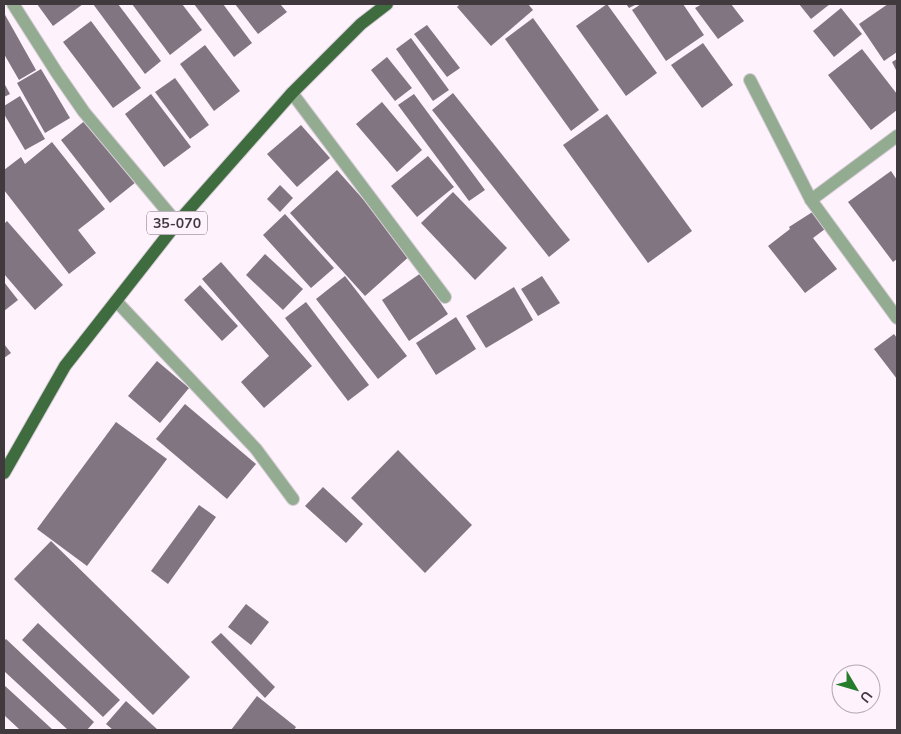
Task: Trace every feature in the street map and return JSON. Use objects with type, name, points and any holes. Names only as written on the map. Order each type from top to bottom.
[{"type":"main road","name":"35-070","points":[[4,473],[65,366],[177,223],[292,93],[361,24],[387,4]]},
{"type":"street","points":[[13,4],[57,74],[84,112],[177,223]]},
{"type":"street","points":[[750,80],[811,200],[897,318]]},
{"type":"street","points":[[292,93],[445,297]]},
{"type":"street","points":[[811,200],[897,136]]},
{"type":"street","points":[[117,302],[256,450],[294,499]]},
{"type":"building","points":[[37,4],[83,4],[53,26]]},
{"type":"building","points":[[93,4],[118,4],[161,61],[145,74]]},
{"type":"building","points":[[132,4],[182,4],[202,30],[170,55]]},
{"type":"building","points":[[194,4],[223,4],[252,43],[234,57]]},
{"type":"building","points":[[235,4],[280,4],[287,12],[258,34]]},
{"type":"building","points":[[460,4],[528,4],[533,10],[491,46],[457,7]]},
{"type":"building","points":[[607,4],[657,73],[626,96],[576,26]]},
{"type":"building","points":[[626,4],[637,4],[629,8]]},
{"type":"building","points":[[641,4],[683,4],[704,35],[666,61],[632,10]]},
{"type":"building","points":[[702,4],[731,4],[744,21],[718,39],[695,8]]},
{"type":"building","points":[[799,4],[830,4],[811,19]]},
{"type":"building","points":[[888,4],[897,4],[897,52],[884,61],[859,24]]},
{"type":"building","points":[[841,8],[862,34],[834,57],[813,31]]},
{"type":"building","points":[[4,13],[36,70],[19,80],[4,54]]},
{"type":"building","points":[[533,18],[599,110],[571,131],[505,39]]},
{"type":"building","points":[[91,21],[141,88],[113,108],[63,42]]},
{"type":"building","points":[[427,25],[460,68],[447,77],[414,34]]},
{"type":"building","points":[[411,38],[449,90],[433,101],[396,49]]},
{"type":"building","points":[[703,43],[733,85],[702,108],[671,65]]},
{"type":"building","points":[[205,45],[240,91],[214,111],[180,64]]},
{"type":"building","points":[[862,49],[897,94],[897,110],[871,130],[828,75]]},
{"type":"building","points":[[387,57],[412,88],[395,101],[371,70]]},
{"type":"building","points":[[897,59],[897,72],[892,62]]},
{"type":"building","points":[[41,69],[70,118],[45,133],[17,83]]},
{"type":"building","points":[[175,78],[209,125],[190,139],[155,92]]},
{"type":"building","points":[[4,83],[10,94],[4,97]]},
{"type":"building","points":[[453,93],[570,240],[549,257],[432,110]]},
{"type":"building","points":[[151,94],[191,147],[164,167],[125,114]]},
{"type":"building","points":[[414,94],[485,190],[469,201],[398,105]]},
{"type":"building","points":[[20,96],[45,139],[25,150],[4,114],[4,106]]},
{"type":"building","points":[[382,102],[422,150],[397,172],[356,124]]},
{"type":"building","points":[[607,114],[692,231],[648,263],[563,145]]},
{"type":"building","points":[[87,119],[136,182],[110,203],[61,140]]},
{"type":"building","points":[[301,125],[330,158],[297,187],[267,154]]},
{"type":"building","points":[[52,142],[105,209],[78,230],[96,253],[69,274],[4,190],[4,170],[21,157],[25,164]]},
{"type":"building","points":[[428,156],[454,187],[417,217],[391,186]]},
{"type":"building","points":[[337,170],[412,254],[365,296],[290,213]]},
{"type":"building","points":[[891,171],[897,180],[897,259],[893,262],[848,202]]},
{"type":"building","points":[[280,185],[293,198],[280,212],[267,199]]},
{"type":"building","points":[[453,192],[507,248],[475,280],[421,223]]},
{"type":"building","points":[[814,211],[825,229],[813,238],[837,269],[805,293],[768,246],[790,229],[789,227]]},
{"type":"building","points":[[285,214],[334,268],[311,288],[263,235]]},
{"type":"building","points":[[7,221],[63,285],[35,310],[4,274],[4,224]]},
{"type":"building","points":[[265,254],[303,289],[283,310],[246,275]]},
{"type":"building","points":[[221,262],[312,366],[264,408],[241,382],[269,356],[202,279]]},
{"type":"building","points":[[421,273],[448,314],[409,341],[382,300]]},
{"type":"building","points":[[345,276],[407,356],[378,379],[316,299]]},
{"type":"building","points":[[542,276],[560,303],[538,316],[521,289]]},
{"type":"building","points":[[4,282],[18,300],[4,311]]},
{"type":"building","points":[[200,285],[238,326],[222,341],[184,300]]},
{"type":"building","points":[[514,287],[533,320],[486,348],[466,316]]},
{"type":"building","points":[[306,302],[369,385],[348,401],[285,318]]},
{"type":"building","points":[[456,317],[476,349],[436,375],[416,343]]},
{"type":"building","points":[[894,334],[897,338],[897,379],[874,349]]},
{"type":"building","points":[[4,344],[11,353],[4,358]]},
{"type":"building","points":[[157,361],[189,388],[160,423],[128,396]]},
{"type":"building","points":[[185,404],[256,464],[227,499],[156,439]]},
{"type":"building","points":[[116,422],[167,459],[87,566],[37,529]]},
{"type":"building","points":[[398,450],[472,525],[425,573],[351,498]]},
{"type":"building","points":[[323,487],[363,524],[346,543],[305,506]]},
{"type":"building","points":[[199,505],[216,517],[168,584],[151,571]]},
{"type":"building","points":[[51,541],[190,677],[153,715],[14,579]]},
{"type":"building","points":[[246,604],[269,622],[251,645],[228,627]]},
{"type":"building","points":[[38,623],[120,700],[103,717],[22,640]]},
{"type":"building","points":[[221,633],[275,687],[265,698],[211,642]]},
{"type":"building","points":[[6,639],[94,722],[87,730],[68,730],[4,671],[4,641]]},
{"type":"building","points":[[4,685],[53,730],[20,730],[4,715]]},
{"type":"building","points":[[257,696],[296,727],[294,730],[231,730]]},
{"type":"building","points":[[126,701],[158,730],[113,730],[106,724]]}]
